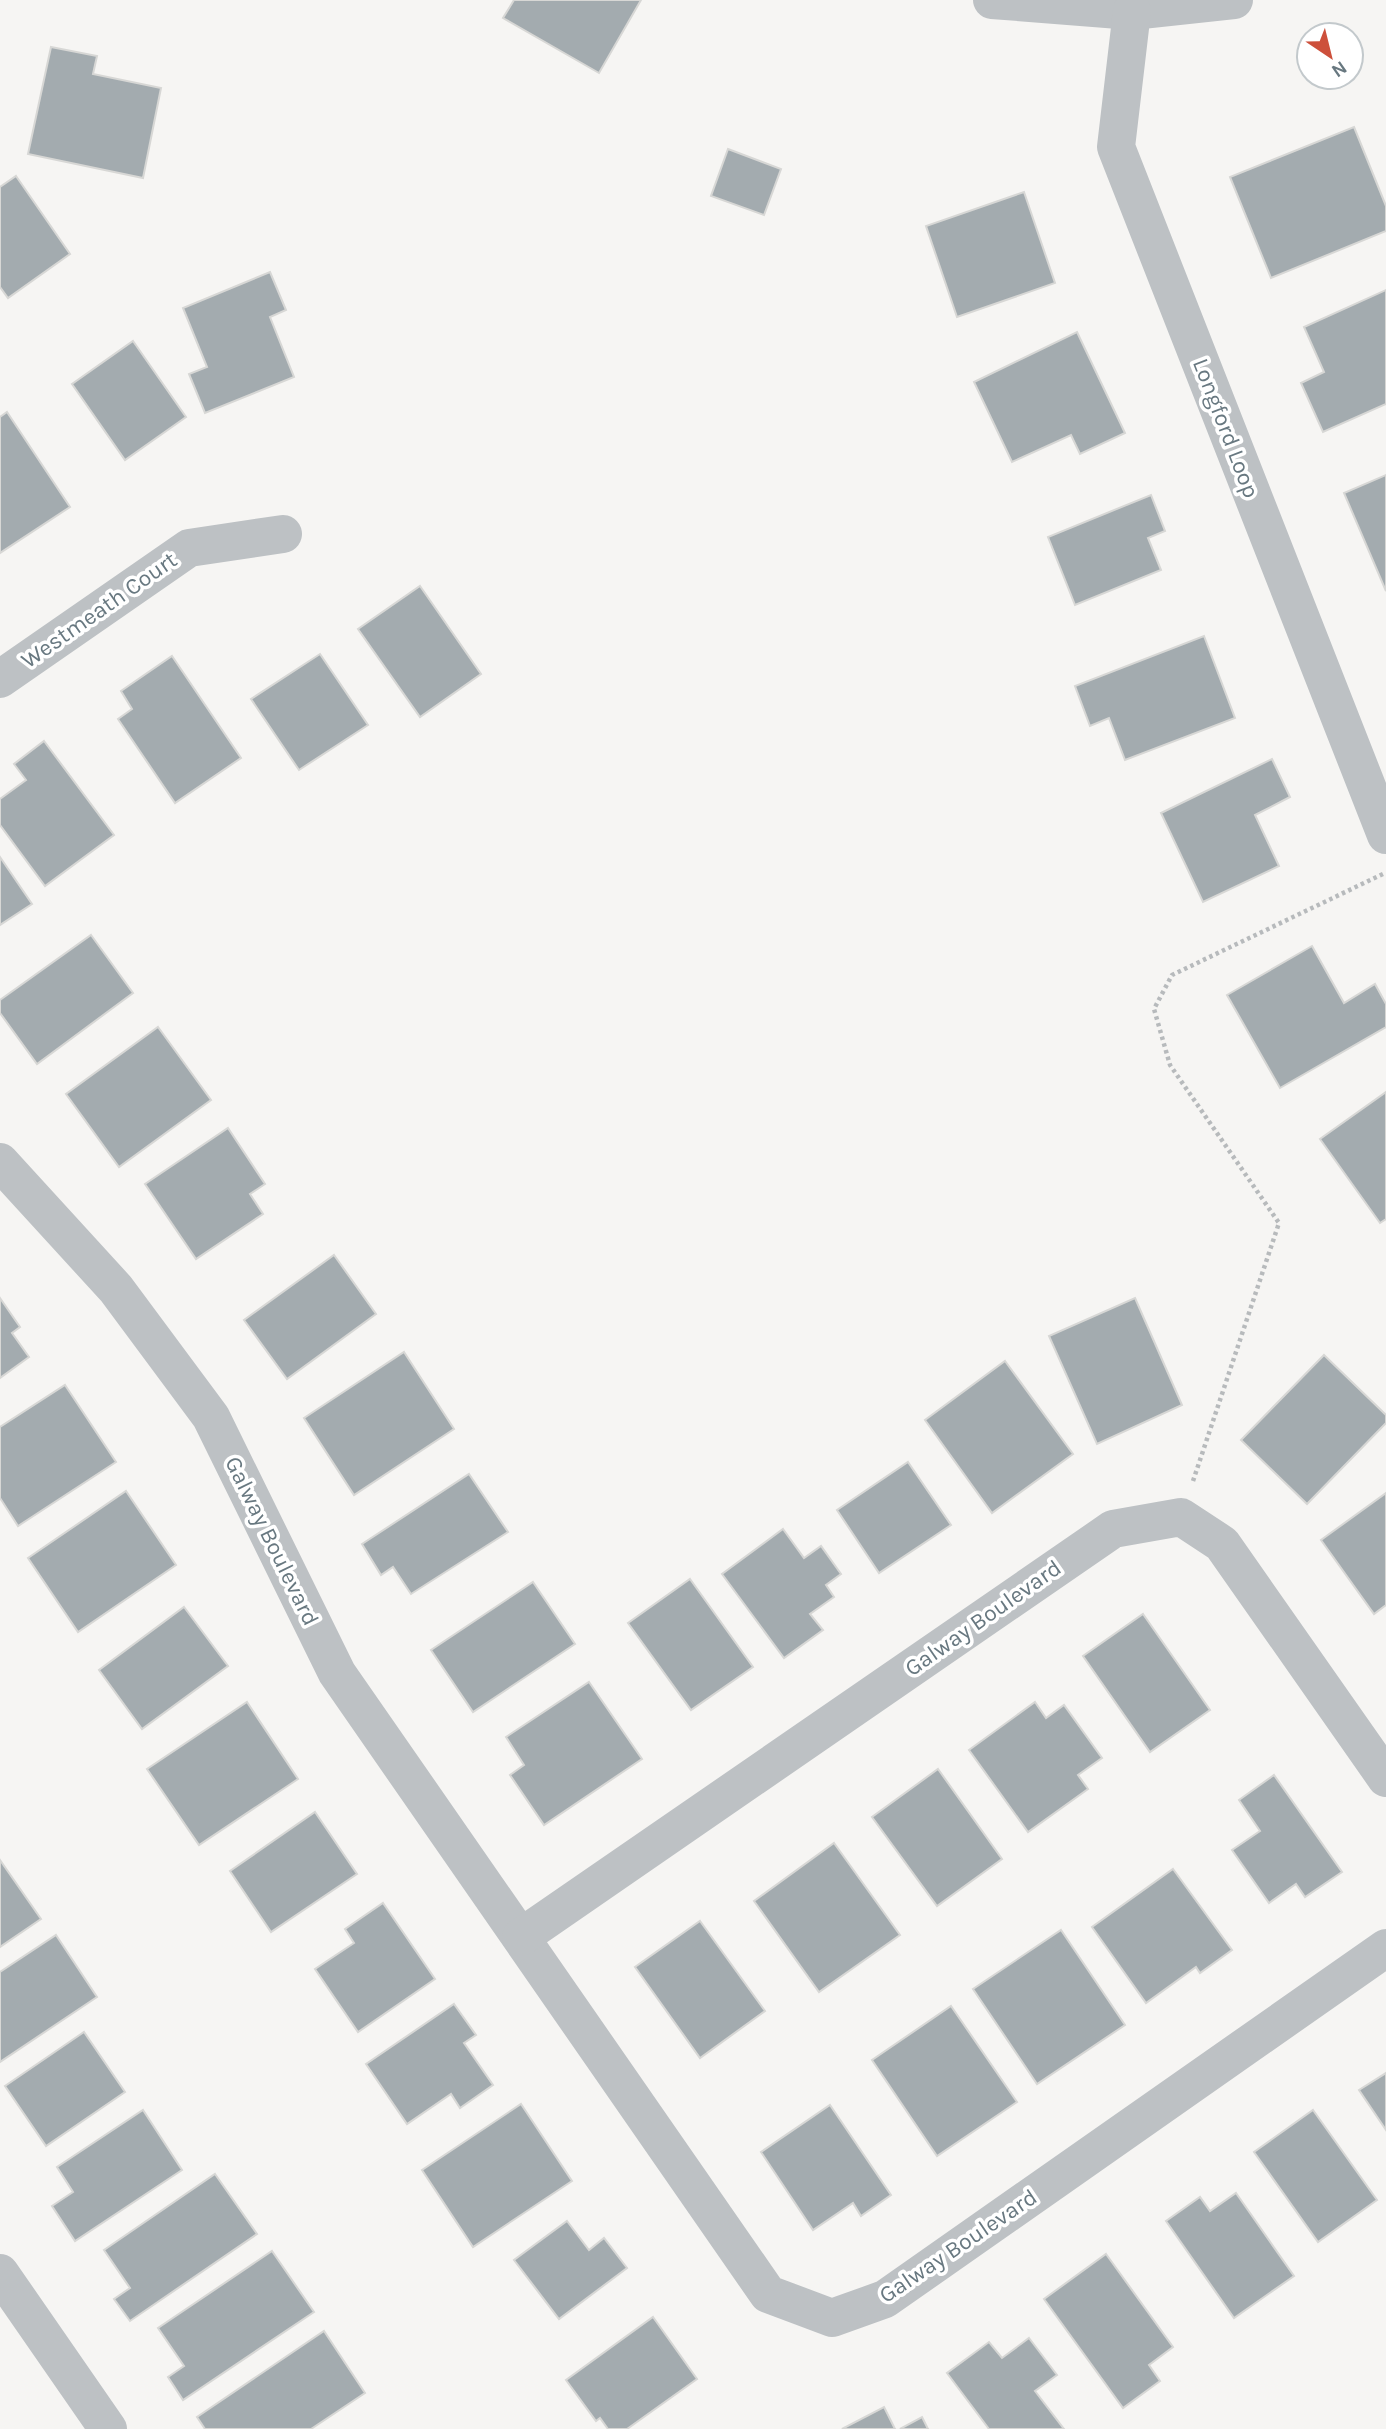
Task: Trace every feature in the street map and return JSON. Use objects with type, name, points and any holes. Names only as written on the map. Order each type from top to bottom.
[{"type":"street","points":[[992,0],[1132,11],[1234,0]]},
{"type":"street","name":"Longford Loop","points":[[1132,11],[1115,147],[1386,835]]},
{"type":"street","name":"Westmeath Court","points":[[0,679],[189,548],[283,534]]},
{"type":"street","name":"Galway Boulevard","points":[[0,1162],[116,1289],[211,1417],[337,1673],[768,2294],[832,2318],[885,2299],[1386,1948]]},
{"type":"street","points":[[1181,1517],[1222,1544],[1386,1778]]},
{"type":"street","name":"Galway Boulevard","points":[[521,1937],[1113,1529],[1181,1517]]},
{"type":"street","points":[[0,2273],[11,2314],[108,2429]]},
{"type":"path","points":[[1181,1517],[1279,1223],[1170,1065],[1154,1009],[1172,975],[1386,873]]},
{"type":"building","points":[[514,0],[641,0],[599,73],[503,18]]},
{"type":"building","points":[[51,47],[97,56],[93,74],[161,88],[143,178],[28,154]]},
{"type":"building","points":[[1354,127],[1386,206],[1386,231],[1271,278],[1230,177]]},
{"type":"building","points":[[728,149],[781,169],[764,215],[711,196]]},
{"type":"building","points":[[16,176],[70,254],[8,298],[0,287],[0,187]]},
{"type":"building","points":[[1024,192],[1055,283],[957,317],[926,226]]},
{"type":"building","points":[[270,272],[286,310],[270,317],[294,377],[205,413],[189,374],[207,367],[183,308]]},
{"type":"building","points":[[1386,290],[1386,404],[1323,432],[1301,383],[1324,372],[1304,327]]},
{"type":"building","points":[[1077,332],[1125,433],[1080,454],[1071,435],[1012,462],[974,382]]},
{"type":"building","points":[[133,341],[186,417],[125,460],[72,384]]},
{"type":"building","points":[[7,412],[70,507],[0,553],[0,417]]},
{"type":"building","points":[[1386,475],[1386,591],[1344,493]]},
{"type":"building","points":[[1151,495],[1165,531],[1148,538],[1161,570],[1075,605],[1048,537]]},
{"type":"building","points":[[420,586],[481,674],[420,717],[358,629]]},
{"type":"building","points":[[1204,636],[1235,718],[1125,760],[1109,718],[1090,726],[1075,686]]},
{"type":"building","points":[[320,654],[368,725],[299,770],[251,699]]},
{"type":"building","points":[[172,656],[241,758],[175,803],[118,719],[132,709],[121,691]]},
{"type":"building","points":[[44,741],[114,835],[45,886],[0,825],[0,799],[26,780],[14,764]]},
{"type":"building","points":[[1272,759],[1290,797],[1255,815],[1279,866],[1203,902],[1161,813]]},
{"type":"building","points":[[0,857],[32,904],[0,925]]},
{"type":"building","points":[[91,935],[133,993],[37,1064],[0,1013],[0,1000]]},
{"type":"building","points":[[1312,946],[1344,1003],[1375,984],[1386,1004],[1386,1027],[1280,1088],[1227,995]]},
{"type":"building","points":[[158,1027],[211,1100],[119,1167],[66,1094]]},
{"type":"building","points":[[1386,1092],[1386,1219],[1380,1223],[1320,1139]]},
{"type":"building","points":[[228,1128],[265,1184],[250,1194],[263,1214],[196,1259],[145,1184]]},
{"type":"building","points":[[334,1255],[376,1314],[287,1379],[244,1320]]},
{"type":"building","points":[[0,1298],[20,1327],[12,1333],[29,1357],[0,1378]]},
{"type":"building","points":[[1135,1298],[1182,1405],[1097,1444],[1049,1336]]},
{"type":"building","points":[[404,1352],[454,1429],[354,1495],[304,1418]]},
{"type":"building","points":[[1324,1355],[1386,1415],[1386,1423],[1307,1504],[1241,1440]]},
{"type":"building","points":[[1005,1361],[1073,1454],[992,1513],[925,1420]]},
{"type":"building","points":[[65,1385],[116,1462],[18,1526],[0,1498],[0,1427]]},
{"type":"building","points":[[908,1462],[951,1525],[879,1573],[837,1510]]},
{"type":"building","points":[[469,1474],[508,1532],[411,1594],[393,1567],[381,1575],[362,1544]]},
{"type":"building","points":[[126,1491],[176,1565],[78,1632],[28,1558]]},
{"type":"building","points":[[1386,1493],[1386,1605],[1374,1614],[1321,1540]]},
{"type":"building","points":[[783,1529],[804,1558],[821,1546],[841,1574],[826,1585],[834,1597],[810,1614],[823,1630],[784,1658],[722,1574]]},
{"type":"building","points":[[690,1579],[753,1667],[691,1710],[628,1623]]},
{"type":"building","points":[[533,1582],[575,1644],[473,1712],[431,1650]]},
{"type":"building","points":[[184,1607],[228,1666],[142,1729],[99,1670]]},
{"type":"building","points":[[1143,1614],[1210,1710],[1150,1752],[1083,1656]]},
{"type":"building","points":[[589,1682],[642,1759],[544,1825],[510,1775],[524,1765],[506,1737]]},
{"type":"building","points":[[247,1702],[298,1779],[199,1845],[147,1769]]},
{"type":"building","points":[[1035,1702],[1046,1718],[1064,1705],[1102,1758],[1078,1775],[1088,1789],[1028,1832],[969,1750]]},
{"type":"building","points":[[938,1769],[1002,1859],[937,1906],[872,1817]]},
{"type":"building","points":[[1274,1775],[1342,1872],[1305,1897],[1296,1884],[1269,1903],[1232,1850],[1260,1831],[1239,1800]]},
{"type":"building","points":[[315,1812],[357,1874],[271,1932],[230,1871]]},
{"type":"building","points":[[834,1843],[900,1935],[819,1992],[754,1901]]},
{"type":"building","points":[[0,1860],[41,1919],[0,1947]]},
{"type":"building","points":[[1173,1869],[1232,1950],[1200,1973],[1196,1967],[1146,2003],[1092,1927]]},
{"type":"building","points":[[383,1903],[435,1979],[358,2032],[315,1969],[354,1943],[345,1929]]},
{"type":"building","points":[[700,1921],[765,2011],[700,2058],[635,1967]]},
{"type":"building","points":[[1061,1930],[1125,2025],[1037,2084],[973,1989]]},
{"type":"building","points":[[56,1935],[97,1997],[0,2062],[0,1972]]},
{"type":"building","points":[[454,2004],[476,2035],[464,2043],[493,2085],[460,2108],[451,2094],[407,2124],[366,2064]]},
{"type":"building","points":[[951,2006],[1017,2102],[937,2156],[872,2060]]},
{"type":"building","points":[[84,2032],[125,2092],[46,2146],[5,2086]]},
{"type":"building","points":[[1386,2073],[1386,2130],[1359,2090]]},
{"type":"building","points":[[521,2104],[572,2181],[473,2247],[422,2170]]},
{"type":"building","points":[[830,2105],[891,2195],[861,2216],[853,2203],[813,2230],[761,2152]]},
{"type":"building","points":[[143,2110],[182,2170],[75,2241],[52,2206],[73,2192],[57,2167]]},
{"type":"building","points":[[1313,2110],[1377,2200],[1318,2242],[1254,2152]]},
{"type":"building","points":[[215,2174],[257,2234],[130,2321],[114,2299],[130,2288],[104,2250]]},
{"type":"building","points":[[1236,2193],[1294,2276],[1234,2318],[1166,2221],[1200,2197],[1210,2211]]},
{"type":"building","points":[[567,2221],[589,2250],[604,2238],[627,2268],[559,2319],[514,2260]]},
{"type":"building","points":[[272,2251],[314,2312],[183,2400],[168,2377],[184,2366],[158,2328]]},
{"type":"building","points":[[1106,2254],[1173,2347],[1149,2365],[1160,2381],[1123,2408],[1044,2299]]},
{"type":"building","points":[[653,2317],[697,2379],[627,2429],[608,2429],[600,2418],[596,2421],[566,2380]]},
{"type":"building","points":[[324,2331],[365,2393],[311,2429],[205,2429],[197,2417]]},
{"type":"building","points":[[1029,2338],[1057,2375],[1035,2391],[1064,2429],[989,2429],[947,2373],[989,2342],[1002,2358]]},
{"type":"building","points":[[884,2407],[895,2429],[842,2429]]},
{"type":"building","points":[[922,2417],[928,2429],[900,2429]]}]
